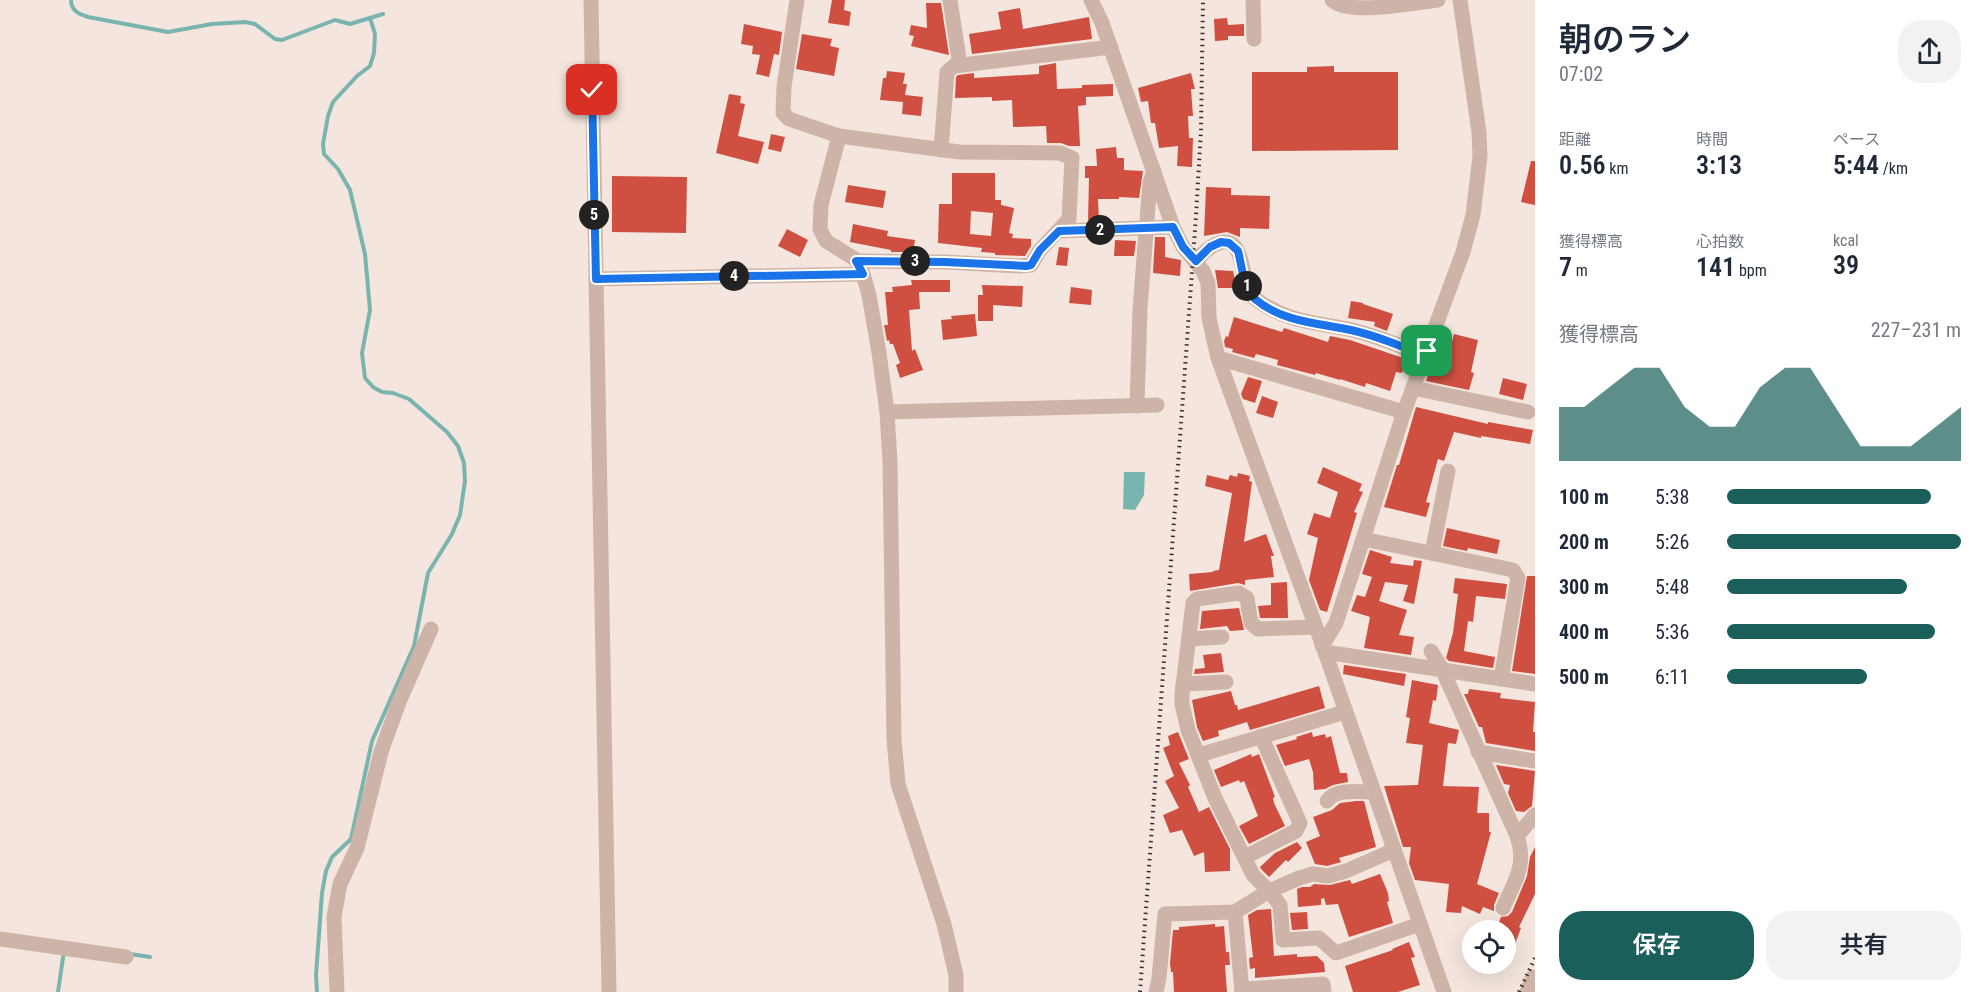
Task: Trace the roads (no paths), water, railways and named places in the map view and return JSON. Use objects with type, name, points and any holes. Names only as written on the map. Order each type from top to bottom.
[{"type":"street","points":[[591,0],[609,992]]},
{"type":"street","points":[[596,279],[860,268],[945,262],[1026,266],[1031,265],[1040,250],[1069,219],[1072,158],[1067,154],[941,150],[839,136],[789,119],[783,113],[784,87],[796,0]]},
{"type":"street","points":[[951,0],[960,65]]},
{"type":"street","points":[[1090,0],[1102,23],[1173,227],[1183,247],[1196,261],[1208,283],[1209,318],[1218,358],[1324,649],[1444,992]]},
{"type":"street","points":[[1253,0],[1254,39]]},
{"type":"street","points":[[1318,0],[1331,10],[1353,17],[1389,13],[1401,4]]},
{"type":"street","points":[[1332,0],[1347,8],[1372,8],[1438,0]]},
{"type":"street","points":[[1324,649],[1336,623],[1404,412],[1462,252],[1473,215],[1478,180],[1479,132],[1460,0]]},
{"type":"street","points":[[941,150],[947,72],[954,66],[1110,47]]},
{"type":"street","points":[[839,136],[821,206],[820,229],[826,241],[860,268],[869,295],[886,412],[892,518],[894,739],[898,784],[944,924],[956,975],[956,992]]},
{"type":"street","points":[[1137,406],[1140,309],[1150,177],[1154,171]]},
{"type":"street","points":[[1059,231],[1173,227]]},
{"type":"street","points":[[1196,261],[1210,247],[1221,242],[1229,243],[1238,251],[1248,290],[1254,298],[1278,314],[1306,322],[1352,330],[1425,356]]},
{"type":"street","points":[[1218,358],[1404,412]]},
{"type":"street","points":[[1413,388],[1528,412]]},
{"type":"street","points":[[886,412],[1157,405]]},
{"type":"street","points":[[1432,552],[1448,471]]},
{"type":"street","points":[[1363,539],[1513,570],[1518,578],[1501,680]]},
{"type":"street","points":[[1315,627],[1258,629],[1251,623],[1247,598],[1239,593],[1203,597],[1193,603],[1182,704],[1188,730],[1215,798],[1253,874],[1280,905],[1283,940],[1319,938],[1336,953],[1420,924]]},
{"type":"street","points":[[337,992],[334,917],[340,884],[357,848],[381,752],[399,702],[431,628]]},
{"type":"street","points":[[1189,639],[1222,637]]},
{"type":"street","points":[[1324,649],[1535,684]]},
{"type":"street","points":[[1431,651],[1442,669],[1522,850],[1522,860],[1503,908]]},
{"type":"street","points":[[1183,684],[1226,682]]},
{"type":"street","points":[[1199,755],[1345,712]]},
{"type":"street","points":[[1245,857],[1296,831],[1299,823],[1261,736]]},
{"type":"street","points":[[1478,752],[1535,761]]},
{"type":"street","points":[[1327,801],[1330,796],[1337,793],[1373,792]]},
{"type":"street","points":[[1517,836],[1535,815]]},
{"type":"street","points":[[1156,992],[1165,914],[1235,912],[1269,891],[1299,878],[1313,874],[1328,876],[1346,871],[1394,850]]},
{"type":"street","points":[[1235,912],[1242,990],[1323,984],[1324,992]]},
{"type":"street","points":[[0,939],[126,957]]},
{"type":"street","points":[[1527,992],[1533,977]]},
{"type":"water","points":[[1124,472],[1145,472],[1144,495],[1135,510],[1123,509]]},
{"type":"waterway","points":[[71,0],[74,9],[88,17],[168,32],[212,24],[245,22],[255,24],[275,39],[282,40],[335,20],[350,24],[383,14]]},
{"type":"waterway","points":[[317,992],[316,975],[322,893],[326,871],[332,857],[351,839],[372,741],[414,646],[428,573],[452,534],[460,515],[465,481],[464,463],[458,446],[447,432],[409,399],[382,392],[373,387],[365,378],[362,353],[370,310],[365,254],[350,190],[338,169],[324,154],[323,144],[333,102],[357,76],[370,66],[374,53],[375,34],[370,18]]},
{"type":"waterway","points":[[58,992],[64,951]]},
{"type":"waterway","points":[[130,954],[150,957]]},
{"type":"railway","points":[[1140,992],[1196,216],[1201,130],[1203,0]]},
{"type":"railway","points":[[1519,992],[1535,958]]}]
